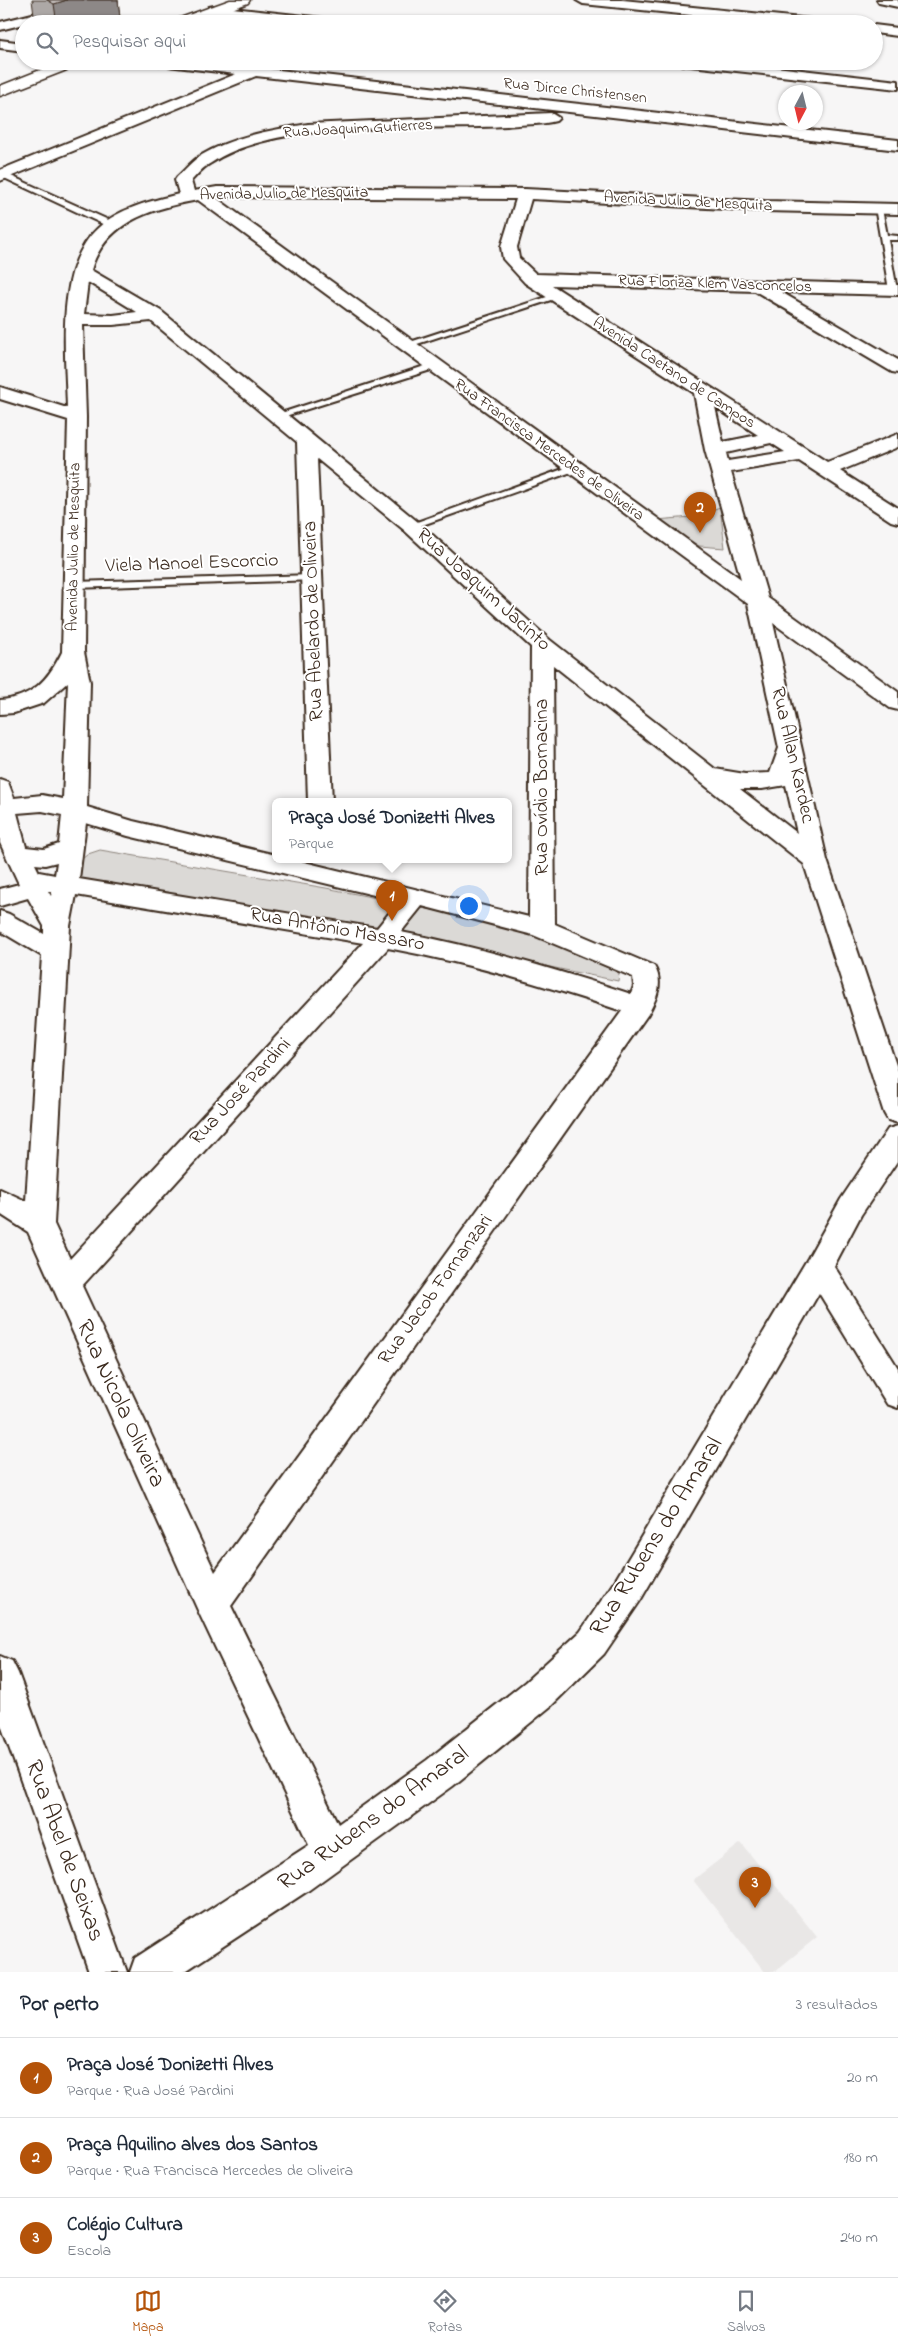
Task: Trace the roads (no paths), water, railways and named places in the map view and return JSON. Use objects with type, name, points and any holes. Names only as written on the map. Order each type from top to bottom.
[{"type":"street","points":[[44,15],[105,0]]},
{"type":"street","points":[[201,15],[244,0]]},
{"type":"street","points":[[583,0],[731,15]]},
{"type":"street","points":[[884,0],[898,3]]},
{"type":"street","points":[[214,10],[259,15]]},
{"type":"street","points":[[0,26],[15,22]]},
{"type":"street","points":[[883,30],[898,32]]},
{"type":"street","points":[[0,44],[15,46]]},
{"type":"street","points":[[0,90],[53,70]]},
{"type":"street","name":"Rua Dirce Christensen","points":[[237,70],[898,145]]},
{"type":"street","points":[[763,70],[898,85]]},
{"type":"street","points":[[1,175],[254,72]]},
{"type":"street","name":"Rua Joaquim Gutierres","points":[[473,123],[486,119],[494,113],[497,107],[495,99]]},
{"type":"street","name":"Rua Joaquim Gutierres","points":[[194,195],[184,180],[198,165],[228,148],[253,138],[324,128],[473,123],[614,113]]},
{"type":"street","name":"Avenida Julio de Mesquita","points":[[75,810],[79,682],[73,652],[76,417],[74,319],[83,272],[95,242],[112,225],[152,206],[194,195],[274,191],[525,194],[765,206],[898,209]]},
{"type":"street","name":"Avenida Caetano de Campos","points":[[525,194],[509,247],[511,259],[531,279],[898,517]]},
{"type":"street","name":"Rua Francisca Mercedes de Oliveira","points":[[194,195],[405,345],[898,703]]},
{"type":"street","name":"Rua Joaquim Jacinto","points":[[83,272],[156,314],[276,416],[307,439],[411,526],[542,645],[815,860]]},
{"type":"street","name":"Rua Floriza Klem Vasconcelos","points":[[531,279],[895,290]]},
{"type":"street","points":[[756,285],[898,368]]},
{"type":"street","points":[[74,319],[113,320],[156,314]]},
{"type":"street","name":"Rua Allan Kardec","points":[[703,392],[718,459],[758,602],[815,860],[898,1113]]},
{"type":"street","points":[[0,393],[76,417]]},
{"type":"street","points":[[718,459],[773,437]]},
{"type":"street","name":"Rua Abelardo de Oliveira","points":[[307,439],[320,798]]},
{"type":"street","points":[[826,470],[898,440]]},
{"type":"street","points":[[718,459],[802,455]]},
{"type":"street","name":"Rua Ovídio Bornacina","points":[[542,645],[542,929]]},
{"type":"street","name":"Avenida Julio de Mesquita","points":[[0,707],[23,704],[48,691],[65,670],[73,652]]},
{"type":"street","points":[[706,774],[738,782],[763,783],[779,779],[785,767],[790,748]]},
{"type":"street","points":[[56,939],[32,884],[16,854],[1,797],[75,810],[128,828],[272,857]]},
{"type":"street","name":"Rua Nicola Oliveira","points":[[75,810],[66,886],[56,939],[39,1224],[212,1604],[332,1852]]},
{"type":"street","points":[[16,854],[45,857],[71,849]]},
{"type":"street","points":[[302,863],[322,867],[415,898],[490,914],[542,929]]},
{"type":"street","points":[[0,898],[32,884]]},
{"type":"street","name":"Rua Antônio Massaro","points":[[32,884],[66,886],[384,936],[536,971],[639,1007]]},
{"type":"street","name":"Rua José Pardini","points":[[65,1284],[384,936],[415,898]]},
{"type":"street","points":[[0,920],[56,939]]},
{"type":"street","name":"Rua Jacob Fornanzari","points":[[212,1604],[639,1007],[647,986],[645,972],[542,929]]},
{"type":"street","name":"Rua Rubens do Amaral","points":[[149,1972],[296,1877],[440,1773],[538,1694],[592,1643],[628,1590],[819,1267],[851,1208],[898,1137]]},
{"type":"street","points":[[0,1200],[39,1224]]},
{"type":"street","points":[[819,1267],[898,1395]]},
{"type":"street","name":"Rua Abel de Seixas","points":[[0,1673],[108,1972]]},
{"type":"lane","points":[[1,175],[112,225]]},
{"type":"lane","points":[[878,209],[895,290]]},
{"type":"lane","points":[[883,237],[898,238]]},
{"type":"lane","points":[[888,262],[898,262]]},
{"type":"lane","points":[[405,345],[556,297]]},
{"type":"lane","points":[[276,416],[434,366]]},
{"type":"lane","points":[[411,526],[574,468]]},
{"type":"lane","name":"Viela Manoel Escorcio","points":[[74,585],[312,578]]},
{"type":"place","name":"Praça Aquilino alves dos Santos","points":[[700,533]]},
{"type":"place","name":"Praça José Donizetti Alves","points":[[392,921]]},
{"type":"place","name":"Colégio Cultura","points":[[755,1908]]}]
